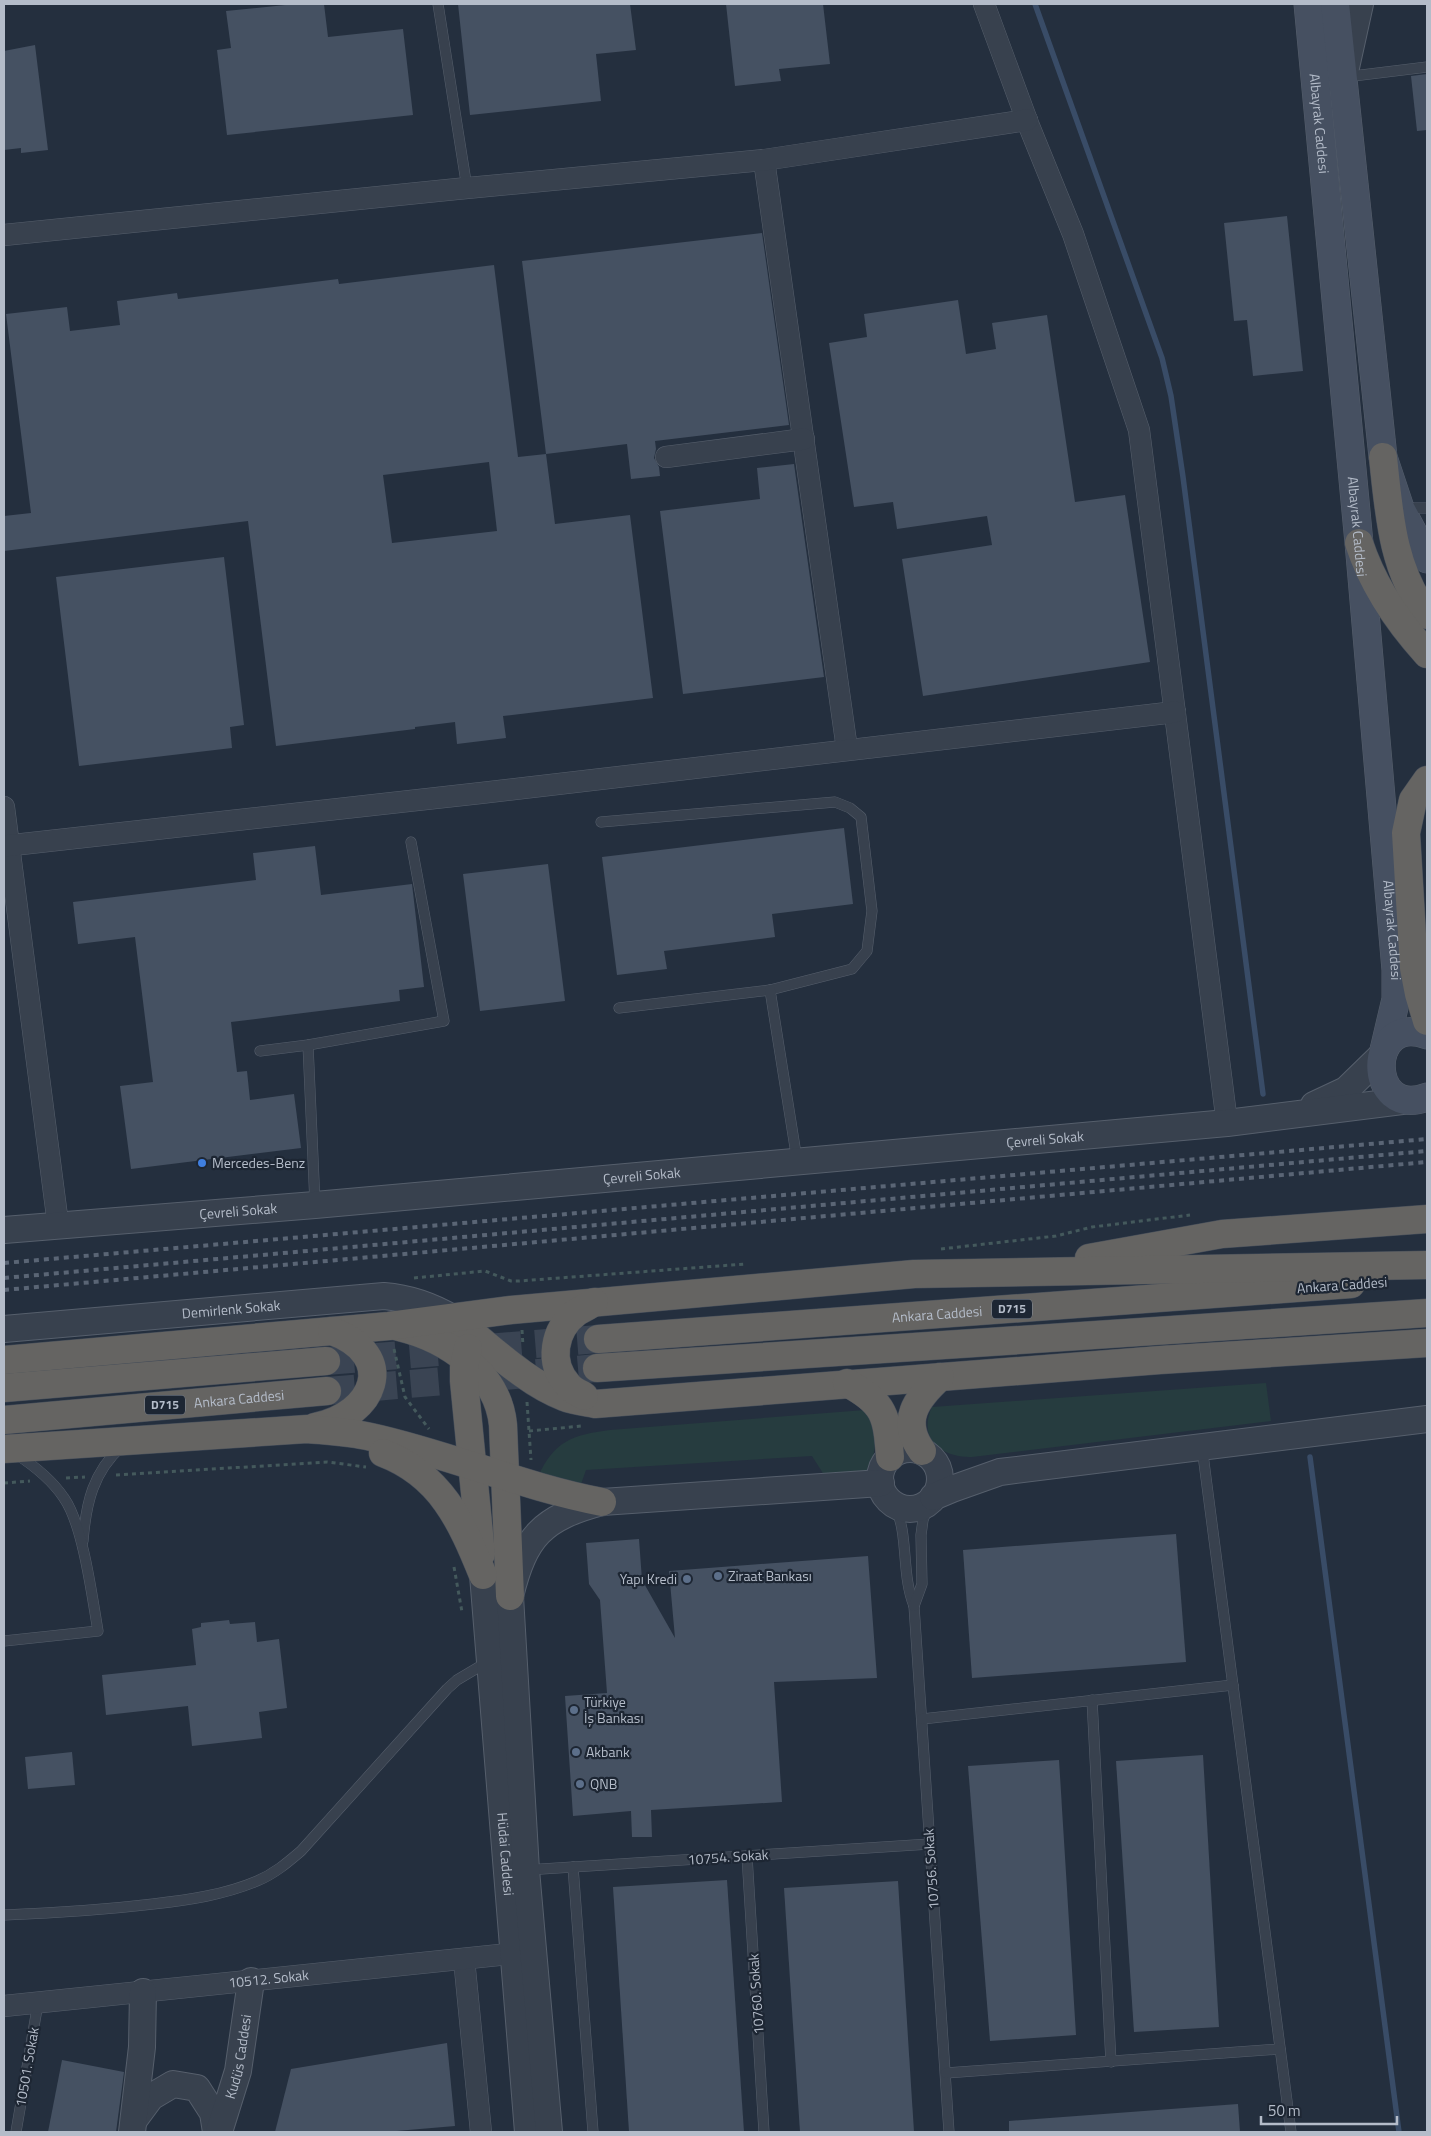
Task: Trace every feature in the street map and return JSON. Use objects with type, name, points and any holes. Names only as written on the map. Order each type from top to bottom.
[{"type":"highway","points":[[1383,458],[1394,508],[1397,558],[1407,582],[1427,615]]},
{"type":"highway","points":[[1359,543],[1366,564],[1381,595],[1403,626],[1427,654]]},
{"type":"highway","points":[[1427,780],[1413,800],[1406,834],[1414,968],[1427,1021]]},
{"type":"highway","points":[[1006,1272],[1222,1234],[1427,1219]]},
{"type":"highway","points":[[4,1360],[392,1326],[594,1302],[914,1274],[1427,1265]]},
{"type":"highway","name":"Ankara Caddesi","points":[[598,1339],[1427,1278]]},
{"type":"highway","points":[[594,1302],[577,1313],[564,1325],[557,1338],[554,1358],[559,1373],[569,1387],[585,1396],[612,1402]]},
{"type":"highway","points":[[483,1575],[474,1467],[464,1381],[465,1360],[469,1347],[476,1336],[490,1321],[516,1310]]},
{"type":"highway","points":[[1160,1360],[1423,1314]]},
{"type":"highway","points":[[598,1368],[1423,1314]]},
{"type":"highway","points":[[454,1319],[525,1374],[565,1397],[595,1404],[1160,1360],[1427,1343]]},
{"type":"highway","points":[[392,1326],[424,1335],[465,1360],[485,1379],[499,1405],[503,1425],[506,1476],[510,1596]]},
{"type":"highway","points":[[6,1449],[307,1429],[334,1422],[354,1411],[363,1401],[372,1378],[371,1366],[366,1354],[358,1344],[346,1336],[332,1331]]},
{"type":"highway","name":"D715","points":[[4,1388],[326,1362]]},
{"type":"highway","points":[[928,1456],[912,1434],[913,1412],[922,1395],[940,1377]]},
{"type":"highway","points":[[847,1383],[863,1391],[877,1403],[887,1430],[890,1457]]},
{"type":"highway","name":"Ankara Caddesi","points":[[4,1420],[327,1392]]},
{"type":"highway","points":[[307,1429],[370,1437],[533,1485],[602,1502]]},
{"type":"highway","points":[[238,1434],[272,1440],[361,1447],[409,1464],[432,1483],[448,1504],[463,1529],[483,1575]]},
{"type":"main road","name":"Albayrak Caddesi","points":[[1336,4],[1383,458]]},
{"type":"main road","name":"Albayrak Caddesi","points":[[1307,6],[1359,543],[1396,970],[1396,999],[1380,1066],[1384,1082],[1395,1094],[1421,1098]]},
{"type":"main road","points":[[1394,508],[1427,558]]},
{"type":"main road","points":[[1383,1052],[1391,1041],[1405,1033],[1415,1032],[1427,1035]]},
{"type":"street","points":[[984,4],[1027,120],[1073,234],[1138,430],[1227,1123]]},
{"type":"street","points":[[1344,77],[1360,4]]},
{"type":"street","points":[[4,236],[467,188],[764,160],[1027,120]]},
{"type":"street","points":[[764,160],[847,749]]},
{"type":"street","points":[[666,457],[804,439]]},
{"type":"street","points":[[6,846],[1175,712]]},
{"type":"street","points":[[4,807],[6,846],[58,1224]]},
{"type":"street","points":[[1280,1117],[1346,1090],[1383,1052]]},
{"type":"street","points":[[1280,1117],[1421,1098]]},
{"type":"street","name":"Çevreli Sokak","points":[[4,1230],[58,1224],[315,1205],[1280,1117]]},
{"type":"street","name":"Demirlenk Sokak","points":[[4,1329],[384,1296],[400,1297],[415,1301],[454,1319]]},
{"type":"street","points":[[1000,1472],[905,1450],[890,1457],[883,1466],[881,1483],[885,1495],[895,1505],[913,1508],[922,1506],[932,1499],[1000,1472],[1427,1418]]},
{"type":"street","points":[[928,1456],[940,1477],[938,1490],[932,1499]]},
{"type":"street","points":[[510,1596],[525,1553],[540,1531],[566,1513],[602,1502],[881,1483]]},
{"type":"street","name":"Hüdai Caddesi","points":[[483,1575],[523,1953],[549,2132]]},
{"type":"street","name":"Hüdai Caddesi","points":[[510,1596],[526,1870],[523,1953],[528,2132]]},
{"type":"street","name":"10512. Sokak","points":[[4,2006],[523,1953]]},
{"type":"street","points":[[464,1959],[481,2132]]},
{"type":"street","name":"Kudüs Caddesi","points":[[218,2132],[238,2071],[251,1981]]},
{"type":"street","points":[[133,2126],[142,2047],[143,1992]]},
{"type":"street","points":[[133,2126],[151,2097],[173,2084],[197,2088],[213,2112],[218,2132]]},
{"type":"lane","points":[[438,4],[467,188]]},
{"type":"lane","points":[[1344,77],[1427,66]]},
{"type":"lane","points":[[1394,508],[1427,508]]},
{"type":"lane","points":[[601,822],[835,802],[850,808],[860,817],[872,911],[866,951],[852,969],[770,990],[619,1008]]},
{"type":"lane","points":[[260,1051],[308,1045],[444,1021],[411,842]]},
{"type":"lane","points":[[770,990],[797,1160]]},
{"type":"lane","points":[[308,1045],[315,1205]]},
{"type":"lane","points":[[82,1552],[85,1514],[92,1488],[111,1457],[128,1440]]},
{"type":"lane","points":[[1202,1446],[1291,2132]]},
{"type":"lane","points":[[4,1641],[98,1631],[82,1552],[70,1507],[48,1480],[6,1449]]},
{"type":"lane","name":"10756. Sokak","points":[[914,1606],[922,1584],[921,1535],[923,1520],[932,1499]]},
{"type":"lane","name":"10756. Sokak","points":[[895,1505],[901,1522],[905,1574],[914,1606],[949,2132]]},
{"type":"lane","points":[[4,1915],[56,1913],[211,1896],[258,1880],[280,1869],[318,1834],[447,1689],[472,1670],[491,1659]]},
{"type":"lane","points":[[922,1719],[1233,1685]]},
{"type":"lane","points":[[1092,1700],[1111,2062]]},
{"type":"lane","name":"10754. Sokak","points":[[526,1870],[930,1844]]},
{"type":"lane","name":"10760. Sokak","points":[[747,1856],[764,2132]]},
{"type":"lane","points":[[573,1867],[593,2132]]},
{"type":"lane","name":"10501. Sokak","points":[[16,2132],[38,2003]]},
{"type":"lane","points":[[946,2073],[1280,2049]]},
{"type":"path","points":[[519,1282],[516,1310],[525,1374],[533,1485]]},
{"type":"path","points":[[392,1326],[405,1397],[440,1444],[443,1458]]},
{"type":"path","points":[[4,1483],[327,1462],[372,1468]]},
{"type":"path","points":[[453,1561],[464,1619]]},
{"type":"green space","points":[[1266,1383],[1271,1421],[972,1457],[951,1454],[942,1450],[930,1437],[928,1428],[928,1418],[932,1407]]},
{"type":"green space","points":[[865,1410],[871,1417],[875,1434],[874,1452],[868,1478],[826,1478],[812,1456],[586,1470],[579,1490],[538,1477],[544,1465],[558,1448],[566,1442],[585,1434],[610,1430]]},
{"type":"building","points":[[295,4],[324,4],[328,37],[403,29],[413,115],[227,135],[217,50],[231,48],[226,11]]},
{"type":"building","points":[[458,4],[630,4],[636,50],[596,54],[601,101],[470,115]]},
{"type":"building","points":[[726,4],[823,4],[830,64],[779,69],[781,81],[735,86]]},
{"type":"building","points":[[35,45],[48,150],[21,153],[21,148],[4,150],[4,51]]},
{"type":"building","points":[[1427,74],[1427,130],[1417,131],[1411,76]]},
{"type":"building","points":[[1287,216],[1303,371],[1253,376],[1247,320],[1234,321],[1224,223]]},
{"type":"building","points":[[762,233],[789,425],[655,441],[654,458],[659,467],[660,476],[631,479],[627,444],[546,454],[522,261]]},
{"type":"building","points":[[494,265],[518,457],[546,454],[555,524],[630,515],[653,698],[503,716],[506,738],[457,744],[455,722],[415,727],[415,729],[276,746],[248,521],[4,551],[4,516],[31,513],[6,314],[67,307],[70,331],[120,325],[117,301],[177,293],[178,299],[338,279],[339,284]],"holes":[[[489,462],[497,531],[392,543],[383,475]]]},
{"type":"building","points":[[958,300],[966,354],[996,349],[992,323],[1047,315],[1075,502],[1125,495],[1150,662],[923,696],[902,559],[992,545],[987,516],[897,529],[893,502],[854,507],[829,343],[867,337],[864,314]]},
{"type":"building","points":[[794,464],[824,677],[683,694],[660,511],[760,499],[757,468]]},
{"type":"building","points":[[224,557],[244,725],[230,727],[232,748],[79,766],[56,577]]},
{"type":"building","points":[[844,828],[853,904],[772,914],[775,937],[664,951],[667,969],[617,975],[602,857]]},
{"type":"building","points":[[315,846],[321,895],[412,884],[424,987],[399,990],[400,1001],[231,1022],[237,1072],[247,1071],[250,1100],[294,1094],[301,1148],[131,1169],[120,1086],[153,1082],[135,937],[78,944],[73,902],[256,880],[253,853]]},
{"type":"building","points":[[548,864],[565,1001],[480,1011],[463,874]]},
{"type":"building","points":[[1176,1534],[1186,1662],[972,1678],[963,1550]]},
{"type":"building","points":[[639,1539],[642,1580],[675,1638],[669,1571],[868,1556],[877,1678],[774,1682],[782,1802],[651,1810],[652,1837],[632,1837],[631,1811],[573,1816],[565,1696],[607,1693],[600,1600],[589,1584],[586,1543]]},
{"type":"building","points":[[229,1620],[230,1624],[255,1622],[257,1642],[279,1639],[287,1708],[259,1712],[262,1738],[192,1746],[188,1706],[106,1715],[102,1675],[196,1665],[192,1629],[201,1627],[201,1623]]},
{"type":"building","points":[[72,1752],[75,1785],[28,1789],[25,1757]]},
{"type":"building","points":[[1203,1755],[1219,2027],[1134,2032],[1116,1761]]},
{"type":"building","points":[[1059,1760],[1076,2035],[990,2041],[968,1766]]},
{"type":"building","points":[[727,1880],[744,2132],[629,2132],[613,1887]]},
{"type":"building","points":[[898,1881],[914,2132],[800,2132],[784,1888]]},
{"type":"building","points":[[447,2043],[455,2126],[385,2132],[275,2132],[291,2069]]},
{"type":"building","points":[[62,2060],[124,2072],[116,2132],[48,2132]]},
{"type":"building","points":[[1238,2104],[1240,2132],[1009,2132],[1009,2121]]},
{"type":"waterway","points":[[1035,4],[1162,358],[1171,396],[1263,1094]]},
{"type":"waterway","points":[[1310,1457],[1399,2132]]},
{"type":"tunnel","points":[[326,1361],[598,1339]]},
{"type":"tunnel","points":[[327,1391],[597,1368]]},
{"type":"railway","points":[[4,1263],[1427,1139]]},
{"type":"railway","points":[[4,1278],[1427,1151]]},
{"type":"railway","points":[[4,1290],[1427,1162]]},
{"type":"place","name":"Mercedes-Benz","points":[[202,1163]]},
{"type":"place","name":"Ziraat Bankası","points":[[718,1576]]},
{"type":"place","name":"Yapı Kredi","points":[[687,1579]]},
{"type":"place","name":"Türkiye İş Bankası","points":[[574,1710]]},
{"type":"place","name":"Akbank","points":[[576,1752]]},
{"type":"place","name":"QNB","points":[[580,1784]]}]
